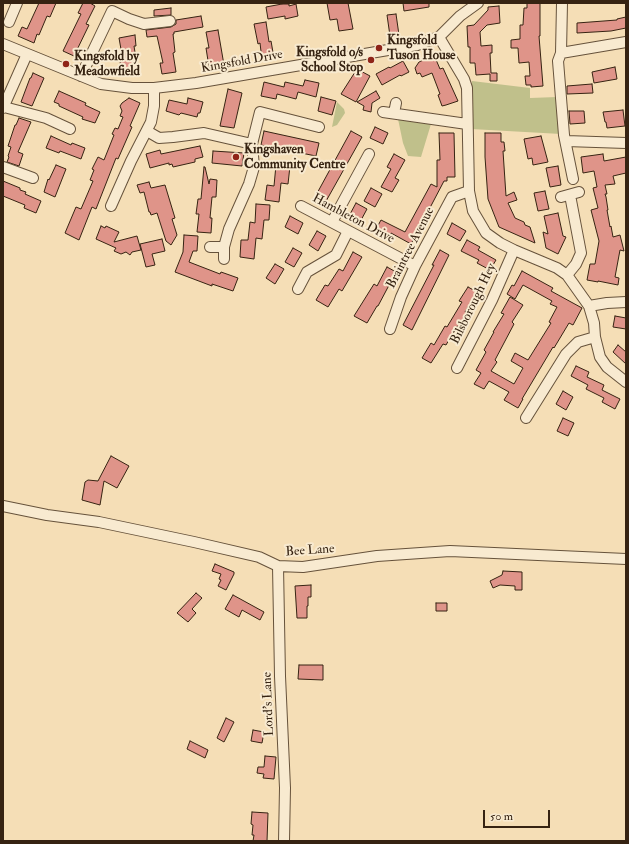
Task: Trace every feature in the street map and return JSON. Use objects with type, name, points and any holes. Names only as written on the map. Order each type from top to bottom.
[{"type":"street","points":[[9,22],[17,3]]},
{"type":"street","name":"Kingsfold Drive","points":[[3,44],[101,84],[132,88],[154,88],[195,83],[417,45],[438,37],[460,16],[478,3]]},
{"type":"street","points":[[562,3],[561,53],[558,60],[564,134],[572,179]]},
{"type":"street","points":[[81,76],[112,11],[144,24],[170,21]]},
{"type":"street","points":[[438,37],[464,79],[467,88],[469,191],[473,211],[486,232],[500,243],[557,268],[567,275],[589,306],[594,323],[595,337],[600,357],[607,367],[626,382]]},
{"type":"street","points":[[561,53],[626,42]]},
{"type":"street","points":[[26,54],[3,108],[46,118],[70,128]]},
{"type":"street","points":[[111,206],[131,161],[151,122],[154,106],[154,88]]},
{"type":"street","points":[[394,113],[396,103]]},
{"type":"street","points":[[224,259],[224,247],[229,228],[251,178],[254,166],[252,144],[260,112],[319,127]]},
{"type":"street","points":[[383,112],[467,124]]},
{"type":"street","points":[[147,131],[159,138],[204,133],[252,144]]},
{"type":"street","points":[[566,140],[626,143]]},
{"type":"street","points":[[332,222],[369,154]]},
{"type":"street","points":[[3,167],[32,178]]},
{"type":"street","name":"Braintree Avenue","points":[[390,329],[401,297],[415,266],[452,197],[469,191]]},
{"type":"street","points":[[567,275],[576,264],[581,253],[570,195]]},
{"type":"street","name":"Hambleton Drive","points":[[301,206],[415,266]]},
{"type":"street","points":[[298,289],[307,272],[336,255],[348,231]]},
{"type":"street","points":[[210,247],[224,247]]},
{"type":"street","name":"Bilsborough Hey","points":[[457,368],[492,300],[514,250]]},
{"type":"street","points":[[589,306],[626,302]]},
{"type":"street","points":[[526,418],[566,354],[578,342],[595,337]]},
{"type":"street","name":"Bee Lane","points":[[3,506],[47,515],[99,522],[194,542],[259,558],[278,566],[302,567],[377,556],[450,551],[626,559]]},
{"type":"street","name":"Lord's Lane","points":[[278,566],[280,676],[285,788],[284,841]]},
{"type":"green space","points":[[472,81],[530,88],[530,98],[557,97],[561,134],[471,129]]},
{"type":"green space","points":[[337,102],[344,109],[345,113],[337,125],[332,127]]},
{"type":"green space","points":[[398,119],[431,124],[421,157],[408,156],[403,143]]},
{"type":"building","points":[[39,3],[56,3],[50,17],[47,16],[39,35],[37,34],[34,43],[18,36],[22,27],[27,29]]},
{"type":"building","points":[[83,3],[90,3],[95,6],[86,24],[89,25],[74,56],[63,51],[81,14],[78,13]]},
{"type":"building","points":[[327,3],[348,3],[353,29],[339,31],[337,19],[330,20]]},
{"type":"building","points":[[403,3],[429,3],[429,7],[404,11]]},
{"type":"building","points":[[527,3],[540,3],[539,36],[543,86],[531,87],[531,85],[526,85],[525,76],[530,76],[529,62],[519,63],[518,48],[511,48],[511,40],[520,39],[520,25],[523,25],[524,8],[527,8]]},
{"type":"building","points":[[289,4],[289,6],[296,4],[298,16],[285,19],[285,16],[268,19],[266,7]]},
{"type":"building","points":[[499,6],[500,23],[487,25],[480,32],[481,46],[492,45],[492,53],[490,53],[491,73],[497,73],[497,81],[490,81],[490,74],[476,75],[475,63],[470,63],[470,47],[468,47],[467,26],[474,25],[488,10],[488,7]]},
{"type":"building","points":[[171,8],[171,15],[154,16],[154,10]]},
{"type":"building","points":[[396,14],[399,35],[390,36],[387,15]]},
{"type":"building","points":[[201,16],[203,27],[174,32],[175,52],[173,53],[176,72],[162,74],[160,63],[163,63],[157,36],[147,37],[146,30],[171,27],[176,24],[176,20]]},
{"type":"building","points":[[626,17],[626,28],[611,31],[577,33],[577,23],[617,20]]},
{"type":"building","points":[[266,22],[269,42],[271,41],[274,58],[262,60],[260,43],[258,44],[254,24]]},
{"type":"building","points":[[218,30],[224,65],[209,67],[206,48],[209,48],[206,32]]},
{"type":"building","points":[[135,35],[136,46],[134,46],[138,71],[122,74],[119,55],[122,55],[119,38]]},
{"type":"building","points":[[434,55],[440,69],[443,68],[458,101],[442,106],[438,95],[440,94],[432,73],[422,77],[420,73],[417,74],[415,68],[419,62]]},
{"type":"building","points":[[403,61],[409,72],[401,76],[400,75],[382,85],[376,74]]},
{"type":"building","points":[[615,67],[617,79],[594,83],[592,72]]},
{"type":"building","points":[[357,69],[370,76],[356,102],[341,94]]},
{"type":"building","points":[[33,73],[44,78],[32,106],[21,102]]},
{"type":"building","points":[[305,80],[319,83],[316,97],[298,92],[296,99],[277,94],[276,99],[261,96],[264,82],[284,87],[285,82],[303,86]]},
{"type":"building","points":[[592,84],[593,93],[567,94],[567,86]]},
{"type":"building","points":[[228,89],[242,93],[234,128],[220,126]]},
{"type":"building","points":[[59,91],[86,103],[85,105],[100,112],[95,123],[82,119],[83,117],[59,106],[59,104],[54,102]]},
{"type":"building","points":[[376,91],[380,98],[372,103],[371,112],[363,110],[364,106],[357,102]]},
{"type":"building","points":[[321,97],[336,101],[332,115],[318,111]]},
{"type":"building","points":[[129,98],[140,103],[130,126],[132,127],[118,159],[116,158],[96,209],[92,207],[79,240],[65,233],[76,207],[81,209],[93,181],[90,180],[94,170],[92,169],[98,157],[104,160],[114,135],[112,134],[115,128],[118,129],[123,117],[120,116],[122,111],[120,106]]},
{"type":"building","points":[[188,98],[203,102],[200,113],[198,113],[197,117],[181,113],[179,115],[166,111],[169,100],[187,104]]},
{"type":"building","points":[[623,110],[625,126],[607,128],[603,112]]},
{"type":"building","points":[[569,111],[584,111],[585,123],[570,124]]},
{"type":"building","points":[[19,118],[31,122],[18,152],[23,154],[19,166],[7,162],[11,147],[8,146]]},
{"type":"building","points":[[375,127],[388,133],[383,144],[370,138]]},
{"type":"building","points":[[264,131],[319,143],[316,156],[261,145]]},
{"type":"building","points":[[351,131],[362,137],[325,203],[315,197]]},
{"type":"building","points":[[439,133],[454,133],[455,177],[447,177],[447,181],[444,181],[411,244],[391,233],[388,238],[375,231],[381,220],[405,232],[431,184],[437,187],[437,160],[440,160]]},
{"type":"building","points":[[485,133],[501,133],[501,142],[504,142],[505,151],[503,151],[506,196],[514,192],[517,200],[508,203],[515,218],[524,222],[525,225],[530,227],[535,243],[499,227],[488,199]]},
{"type":"building","points":[[51,136],[71,145],[72,143],[85,148],[81,159],[60,151],[59,153],[46,148]]},
{"type":"building","points":[[541,136],[548,162],[533,165],[532,158],[528,159],[524,139]]},
{"type":"building","points":[[200,146],[203,157],[195,159],[195,162],[173,167],[172,164],[169,165],[169,163],[150,168],[146,154],[160,150],[161,154]]},
{"type":"building","points":[[213,151],[244,153],[242,166],[212,163]]},
{"type":"building","points":[[394,154],[405,160],[395,178],[399,180],[392,192],[381,187],[391,169],[387,167]]},
{"type":"building","points":[[603,154],[604,161],[626,157],[626,173],[613,176],[615,184],[605,185],[610,227],[611,226],[613,237],[620,235],[624,251],[620,250],[615,277],[619,278],[618,285],[587,280],[590,264],[595,264],[599,241],[591,210],[598,208],[593,188],[597,187],[594,171],[583,173],[581,157]]},
{"type":"building","points":[[56,165],[66,169],[55,197],[44,192],[48,179],[49,180]]},
{"type":"building","points":[[276,165],[290,166],[288,184],[281,183],[279,202],[265,200],[267,185],[274,186]]},
{"type":"building","points":[[558,166],[561,185],[550,187],[546,168]]},
{"type":"building","points":[[204,167],[209,184],[210,179],[217,180],[216,197],[212,197],[210,218],[212,218],[211,233],[197,232],[199,214],[196,214],[198,199],[201,199]]},
{"type":"building","points":[[3,181],[20,188],[20,190],[26,192],[25,194],[41,201],[36,213],[24,208],[25,205],[3,196]]},
{"type":"building","points":[[149,182],[151,188],[165,185],[175,218],[172,219],[177,235],[171,245],[166,241],[157,213],[151,215],[144,192],[140,193],[137,185]]},
{"type":"building","points":[[371,188],[382,194],[375,207],[364,201]]},
{"type":"building","points":[[545,191],[549,209],[538,211],[534,193]]},
{"type":"building","points":[[356,203],[367,209],[360,222],[349,216]]},
{"type":"building","points":[[256,204],[270,205],[269,220],[264,220],[262,239],[256,238],[254,259],[240,257],[241,240],[248,240],[250,222],[255,223]]},
{"type":"building","points":[[558,213],[563,236],[566,237],[558,254],[546,248],[543,232],[548,234],[544,216]]},
{"type":"building","points":[[290,216],[303,223],[298,234],[285,227]]},
{"type":"building","points":[[452,223],[466,231],[460,241],[447,234]]},
{"type":"building","points":[[101,226],[105,228],[106,226],[119,232],[114,242],[137,236],[141,250],[132,252],[130,255],[126,252],[121,254],[114,251],[116,248],[96,239]]},
{"type":"building","points":[[317,231],[326,236],[318,251],[309,245]]},
{"type":"building","points":[[184,235],[198,236],[197,251],[193,251],[189,262],[220,274],[221,272],[238,278],[233,291],[212,284],[212,286],[175,272],[183,252]]},
{"type":"building","points":[[162,239],[165,251],[152,254],[155,265],[146,267],[140,244]]},
{"type":"building","points":[[467,240],[480,247],[478,250],[496,260],[490,270],[477,263],[479,260],[461,251]]},
{"type":"building","points":[[293,248],[302,253],[294,267],[285,262]]},
{"type":"building","points":[[440,250],[449,255],[412,330],[403,325],[434,265],[432,265]]},
{"type":"building","points":[[353,252],[362,257],[342,291],[339,289],[328,307],[316,300],[325,285],[328,286],[339,269],[343,271]]},
{"type":"building","points":[[275,264],[284,269],[275,284],[266,278]]},
{"type":"building","points":[[387,267],[396,272],[367,323],[354,316],[374,284],[377,286]]},
{"type":"building","points":[[522,271],[553,288],[551,291],[582,308],[573,325],[569,323],[554,348],[553,347],[518,408],[504,400],[509,392],[489,381],[484,389],[474,384],[481,373],[476,370],[486,352],[484,350],[504,314],[501,313],[510,297],[523,305],[512,322],[514,324],[495,360],[497,362],[491,371],[514,384],[523,368],[511,361],[515,353],[528,360],[551,323],[549,322],[557,307],[550,304],[552,301],[523,285],[515,299],[507,294],[512,285],[514,286]]},
{"type":"building","points":[[468,287],[477,292],[465,312],[467,313],[459,327],[457,326],[446,345],[443,344],[431,363],[422,358],[431,343],[434,345],[445,326],[447,327],[462,302],[459,301]]},
{"type":"building","points":[[615,316],[626,318],[626,329],[613,327]]},
{"type":"building","points":[[618,345],[626,352],[626,364],[613,352]]},
{"type":"building","points":[[576,366],[589,372],[587,377],[604,385],[602,390],[620,399],[615,409],[602,402],[604,398],[586,389],[588,385],[571,376]]},
{"type":"building","points":[[563,391],[573,397],[566,410],[556,404]]},
{"type":"building","points":[[563,418],[574,423],[568,436],[557,431]]},
{"type":"building","points":[[111,456],[129,466],[117,488],[104,481],[100,505],[82,500],[85,482],[88,480],[98,481]]},
{"type":"building","points":[[215,564],[234,572],[226,590],[218,586],[221,580],[219,579],[221,574],[212,571]]},
{"type":"building","points":[[503,571],[522,572],[522,590],[515,590],[515,586],[500,585],[493,588],[490,581],[502,575]]},
{"type":"building","points":[[311,585],[311,597],[308,597],[307,618],[297,618],[295,586]]},
{"type":"building","points":[[196,593],[202,598],[192,609],[196,613],[188,622],[177,613]]},
{"type":"building","points":[[233,595],[264,612],[260,620],[242,610],[239,617],[225,609]]},
{"type":"building","points":[[436,603],[447,603],[447,611],[436,611]]},
{"type":"building","points":[[299,665],[323,665],[323,680],[298,679]]},
{"type":"building","points":[[226,718],[234,722],[224,742],[217,738]]},
{"type":"building","points":[[253,730],[264,732],[262,743],[251,741]]},
{"type":"building","points":[[190,741],[208,750],[205,758],[187,749]]},
{"type":"building","points":[[265,756],[276,757],[274,779],[263,778],[264,774],[257,773],[258,767],[264,767]]},
{"type":"building","points":[[252,812],[268,813],[267,841],[253,841],[253,825],[251,824]]},
{"type":"place","name":"Kingsfold Tuson House","points":[[379,48]]},
{"type":"place","name":"Kingsfold o/s School Stop","points":[[371,60]]},
{"type":"place","name":"Kingsfold by Meadowfield","points":[[66,64]]},
{"type":"place","name":"Kingshaven Community Centre","points":[[236,157]]}]
